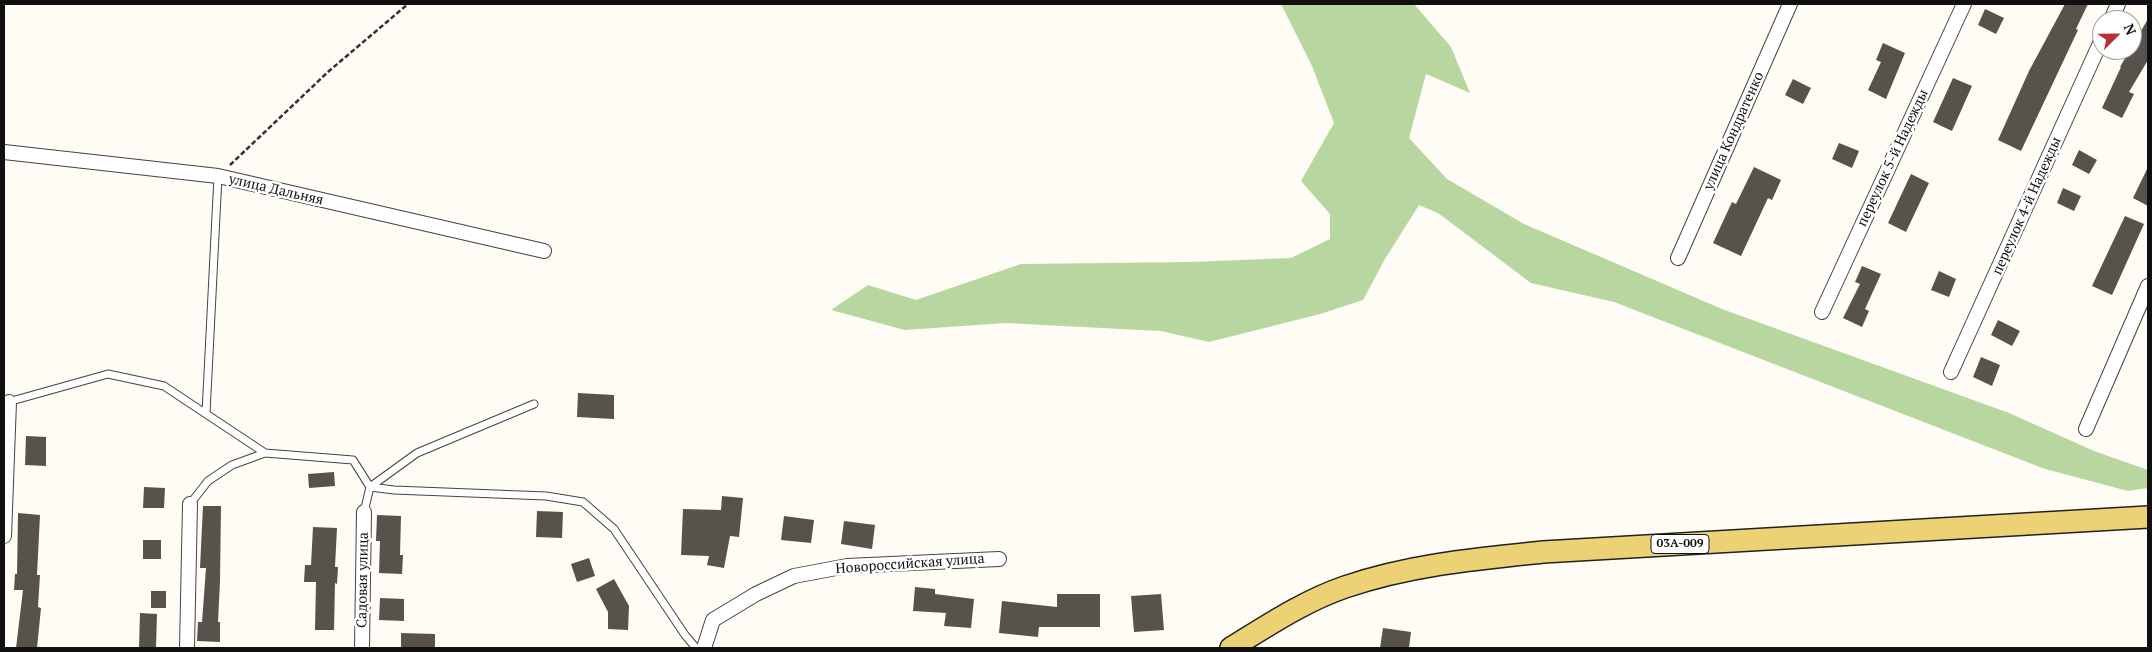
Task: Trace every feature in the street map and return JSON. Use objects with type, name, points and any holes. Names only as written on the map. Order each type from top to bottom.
[{"type":"main road","name":"03А-009","points":[[1231,648],[1288,613],[1343,588],[1394,572],[1455,561],[1542,552],[2148,517]]},
{"type":"street","name":"улица Кондратенко","points":[[1678,258],[1790,4]]},
{"type":"street","name":"переулок 5-й Надежды","points":[[1822,312],[1964,4]]},
{"type":"street","name":"переулок 4-й Надежды","points":[[1952,372],[2093,60]]},
{"type":"street","name":"улица Дальняя","points":[[4,152],[218,176],[544,251]]},
{"type":"street","points":[[2086,429],[2148,286]]},
{"type":"street","points":[[4,536],[6,402]]},
{"type":"street","points":[[187,648],[190,504]]},
{"type":"street","name":"Садовая улица","points":[[362,648],[364,512]]},
{"type":"street","name":"Новороссийская улица","points":[[704,648],[713,620],[756,594],[794,576],[847,566],[999,559]]},
{"type":"lane","points":[[206,413],[218,176]]},
{"type":"lane","points":[[6,402],[108,374],[164,386],[265,454]]},
{"type":"lane","points":[[364,512],[370,487],[417,453],[534,404]]},
{"type":"lane","points":[[190,504],[208,481],[232,465],[265,454],[353,460],[370,487]]},
{"type":"lane","points":[[370,487],[394,490],[546,496],[583,502],[614,529],[685,635],[696,648]]},
{"type":"path","points":[[218,176],[329,71],[408,4]]},
{"type":"green space","points":[[1281,4],[1414,4],[1451,47],[1470,93],[1426,74],[1409,138],[1447,179],[1524,224],[1722,309],[2009,413],[2094,451],[2148,470],[2148,488],[2128,491],[2045,469],[1614,302],[1531,283],[1438,213],[1419,205],[1385,259],[1363,300],[1320,314],[1209,342],[1161,331],[1005,323],[905,330],[831,310],[868,285],[916,300],[1021,264],[1191,262],[1291,258],[1330,239],[1330,214],[1301,181],[1334,123],[1312,66]]},
{"type":"building","points":[[2065,4],[2088,4],[2076,29],[2078,30],[2021,151],[1998,140],[2029,71]]},
{"type":"building","points":[[1985,9],[2004,18],[1996,34],[1978,25]]},
{"type":"building","points":[[2148,19],[2148,60],[2129,92],[2134,94],[2122,118],[2102,108],[2124,60],[2142,60],[2142,29]]},
{"type":"building","points":[[1883,43],[1905,53],[1886,99],[1868,90],[1881,62],[1876,60]]},
{"type":"building","points":[[1953,78],[1972,86],[1952,131],[1933,122]]},
{"type":"building","points":[[1793,79],[1811,88],[1803,104],[1785,95]]},
{"type":"building","points":[[1839,143],[1859,151],[1852,168],[1832,159]]},
{"type":"building","points":[[2079,150],[2097,160],[2089,174],[2072,165]]},
{"type":"building","points":[[1754,167],[1781,180],[1772,200],[1768,198],[1741,256],[1713,243],[1732,202],[1736,204]]},
{"type":"building","points":[[2148,167],[2148,206],[2133,198]]},
{"type":"building","points":[[1911,174],[1929,183],[1906,232],[1888,223]]},
{"type":"building","points":[[2063,188],[2081,196],[2074,211],[2057,203]]},
{"type":"building","points":[[2125,216],[2144,224],[2112,295],[2092,286]]},
{"type":"building","points":[[1862,266],[1881,274],[1865,309],[1869,311],[1862,327],[1843,318],[1860,284],[1855,282]]},
{"type":"building","points":[[1939,271],[1956,279],[1949,297],[1931,290]]},
{"type":"building","points":[[1998,320],[2020,331],[2012,346],[1991,335]]},
{"type":"building","points":[[1981,357],[2000,365],[1992,386],[1973,377]]},
{"type":"building","points":[[578,393],[614,395],[614,419],[577,417]]},
{"type":"building","points":[[26,436],[46,437],[46,466],[25,465]]},
{"type":"building","points":[[334,472],[335,486],[309,488],[308,474]]},
{"type":"building","points":[[144,487],[165,488],[164,508],[143,508]]},
{"type":"building","points":[[722,496],[743,498],[739,537],[730,536],[724,568],[707,565],[709,556],[681,555],[683,509],[721,510]]},
{"type":"building","points":[[203,506],[221,506],[218,622],[220,622],[220,642],[197,641],[198,622],[202,622],[206,568],[200,568]]},
{"type":"building","points":[[537,511],[563,512],[562,538],[536,537]]},
{"type":"building","points":[[18,513],[40,515],[37,575],[40,575],[38,607],[41,608],[37,648],[16,648],[23,590],[14,590],[15,574],[17,574]]},
{"type":"building","points":[[377,515],[401,516],[400,555],[403,555],[402,574],[379,573],[380,541],[376,541]]},
{"type":"building","points":[[784,516],[814,520],[811,543],[781,540]]},
{"type":"building","points":[[844,521],[875,525],[872,549],[841,544]]},
{"type":"building","points":[[313,527],[337,528],[335,567],[338,567],[337,584],[335,583],[334,630],[315,630],[316,582],[304,582],[305,565],[311,565]]},
{"type":"building","points":[[143,540],[161,540],[161,559],[143,559]]},
{"type":"building","points":[[589,558],[595,576],[577,582],[571,564]]},
{"type":"building","points":[[614,579],[629,606],[628,630],[608,629],[608,612],[596,589]]},
{"type":"building","points":[[915,587],[935,589],[935,594],[974,599],[971,628],[944,626],[946,613],[913,611]]},
{"type":"building","points":[[151,591],[166,591],[166,608],[151,608]]},
{"type":"building","points":[[1057,594],[1100,594],[1100,627],[1039,627],[1038,637],[999,633],[1002,601],[1057,607]]},
{"type":"building","points":[[1161,594],[1164,630],[1134,632],[1131,596]]},
{"type":"building","points":[[380,598],[404,599],[404,621],[379,620]]},
{"type":"building","points":[[140,613],[157,614],[156,648],[139,648]]},
{"type":"building","points":[[1383,628],[1411,632],[1409,648],[1380,648]]},
{"type":"building","points":[[401,633],[435,634],[435,648],[401,648]]}]
